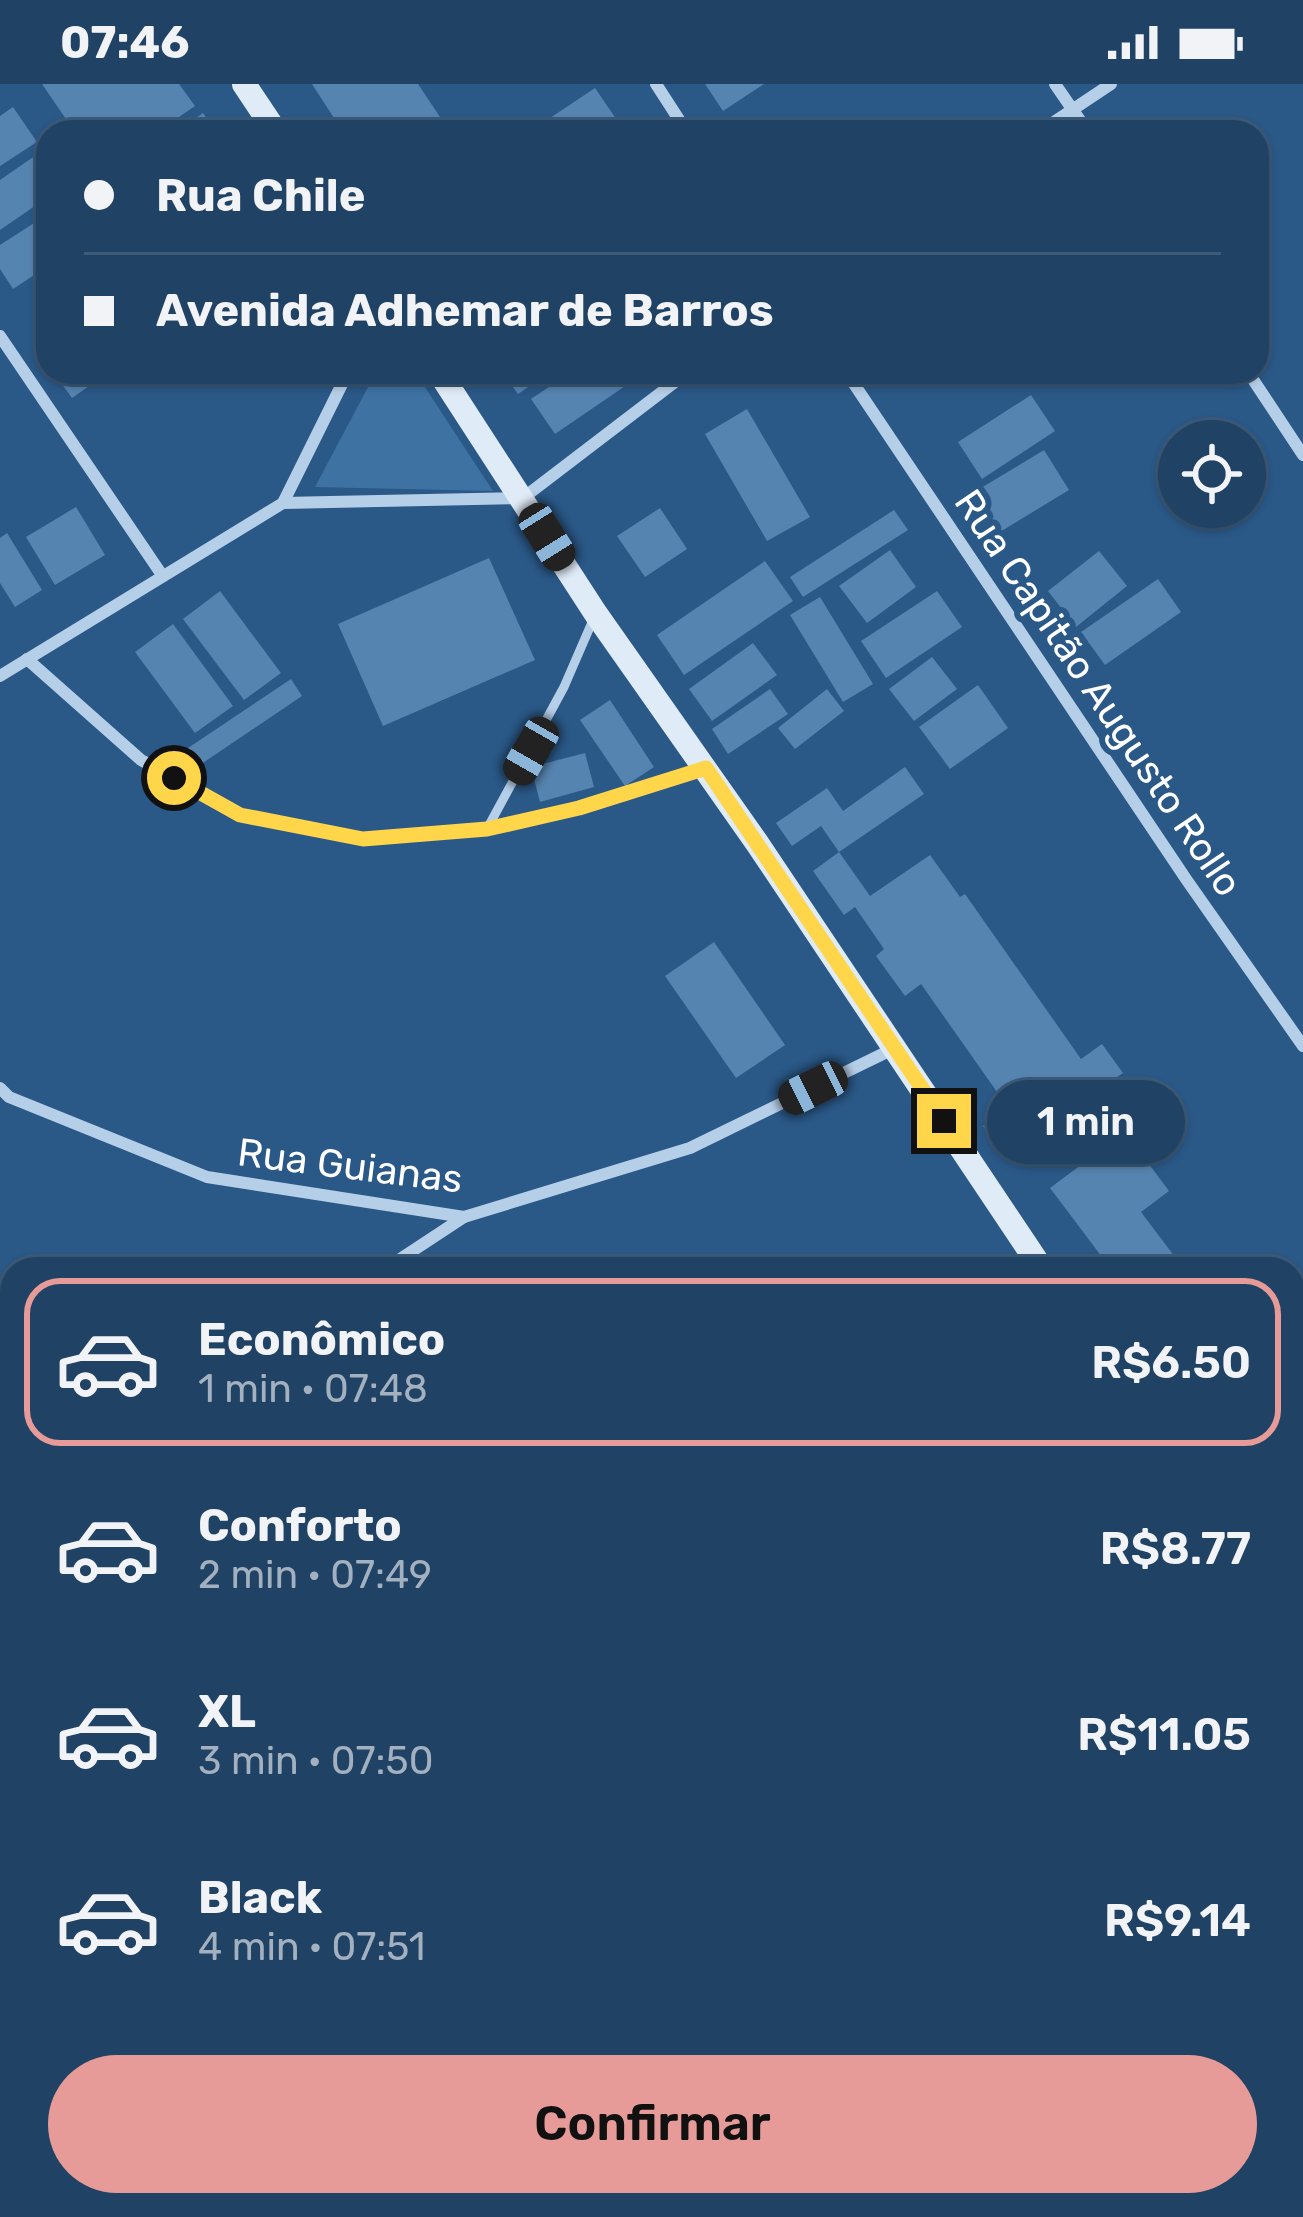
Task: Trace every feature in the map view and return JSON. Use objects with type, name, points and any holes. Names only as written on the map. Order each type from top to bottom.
[{"type":"main road","points":[[244,84],[268,120]]},
{"type":"main road","points":[[447,384],[596,614],[706,768],[1034,1257]]},
{"type":"street","points":[[656,84],[679,120]]},
{"type":"street","points":[[1055,84],[1080,120]]},
{"type":"street","points":[[1058,120],[1111,84]]},
{"type":"street","points":[[0,336],[162,575]]},
{"type":"street","points":[[284,503],[342,384]]},
{"type":"street","points":[[0,676],[284,503],[523,498],[672,384]]},
{"type":"street","name":"Rua Capitão Augusto Rollo","points":[[854,384],[1303,1046]]},
{"type":"street","points":[[1256,384],[1303,455]]},
{"type":"street","points":[[27,658],[141,760],[240,815],[363,839],[487,829],[579,808],[706,768]]},
{"type":"street","name":"Rua Guianas","points":[[3,1096],[207,1178],[464,1217],[690,1148],[895,1048]]},
{"type":"street","points":[[403,1257],[464,1217]]},
{"type":"lane","points":[[487,829],[564,687],[596,614]]},
{"type":"shaded area","points":[[370,384],[423,384],[493,491],[315,487]]},
{"type":"building","points":[[42,84],[179,84],[195,106],[175,120],[67,120]]},
{"type":"building","points":[[312,84],[418,84],[440,117],[436,120],[335,120]]},
{"type":"building","points":[[705,84],[764,84],[723,111]]},
{"type":"building","points":[[595,88],[617,120],[547,120]]},
{"type":"building","points":[[13,107],[36,143],[0,166],[0,116]]},
{"type":"building","points":[[36,155],[36,205],[0,230],[0,180]]},
{"type":"building","points":[[36,222],[36,274],[13,289],[0,269],[0,245]]},
{"type":"building","points":[[62,384],[92,384],[72,398]]},
{"type":"building","points":[[511,384],[533,384],[518,394]]},
{"type":"building","points":[[553,384],[628,384],[555,434],[531,399]]},
{"type":"building","points":[[1031,395],[1055,431],[982,479],[958,442]]},
{"type":"building","points":[[747,409],[810,517],[767,541],[705,434]]},
{"type":"building","points":[[1044,450],[1069,490],[995,535],[971,494]]},
{"type":"building","points":[[76,507],[105,555],[55,585],[26,537]]},
{"type":"building","points":[[660,508],[687,549],[645,577],[617,536]]},
{"type":"building","points":[[894,510],[908,530],[803,597],[790,577]]},
{"type":"building","points":[[7,533],[42,590],[15,607],[0,583],[0,538]]},
{"type":"building","points":[[890,550],[916,587],[867,623],[839,586]]},
{"type":"building","points":[[1099,551],[1127,586],[1076,627],[1048,591]]},
{"type":"building","points":[[489,558],[535,660],[383,726],[338,624]]},
{"type":"building","points":[[765,561],[793,601],[684,675],[657,635]]},
{"type":"building","points":[[1158,579],[1181,612],[1105,665],[1081,632]]},
{"type":"building","points":[[220,591],[281,673],[244,700],[183,619]]},
{"type":"building","points":[[937,591],[962,627],[886,678],[861,641]]},
{"type":"building","points":[[820,597],[873,684],[843,702],[790,615]]},
{"type":"building","points":[[173,624],[233,706],[195,733],[135,652]]},
{"type":"building","points":[[753,643],[777,675],[712,721],[689,689]]},
{"type":"building","points":[[932,657],[957,689],[914,721],[889,689]]},
{"type":"building","points":[[291,679],[302,696],[191,771],[179,754]]},
{"type":"building","points":[[978,685],[1008,728],[950,769],[919,727]]},
{"type":"building","points":[[770,689],[788,714],[728,754],[712,729]]},
{"type":"building","points":[[827,689],[844,711],[795,749],[778,728]]},
{"type":"building","points":[[610,700],[654,767],[625,786],[580,720]]},
{"type":"building","points":[[585,753],[594,787],[540,802],[531,767]]},
{"type":"building","points":[[905,767],[924,794],[839,852],[821,826],[792,846],[776,823],[827,788],[843,811]]},
{"type":"building","points":[[839,852],[870,896],[930,855],[960,897],[965,894],[1081,1059],[1102,1044],[1123,1073],[1004,1155],[983,1126],[1009,1109],[921,984],[905,996],[876,956],[884,949],[855,907],[844,915],[813,871]]},
{"type":"building","points":[[714,942],[785,1045],[736,1078],[665,976]]},
{"type":"building","points":[[1125,1132],[1169,1191],[1141,1212],[1175,1257],[1102,1257],[1050,1188]]},
{"type":"route","points":[[174,778],[240,815],[363,839],[487,829],[579,808],[706,768],[944,1121]]}]
